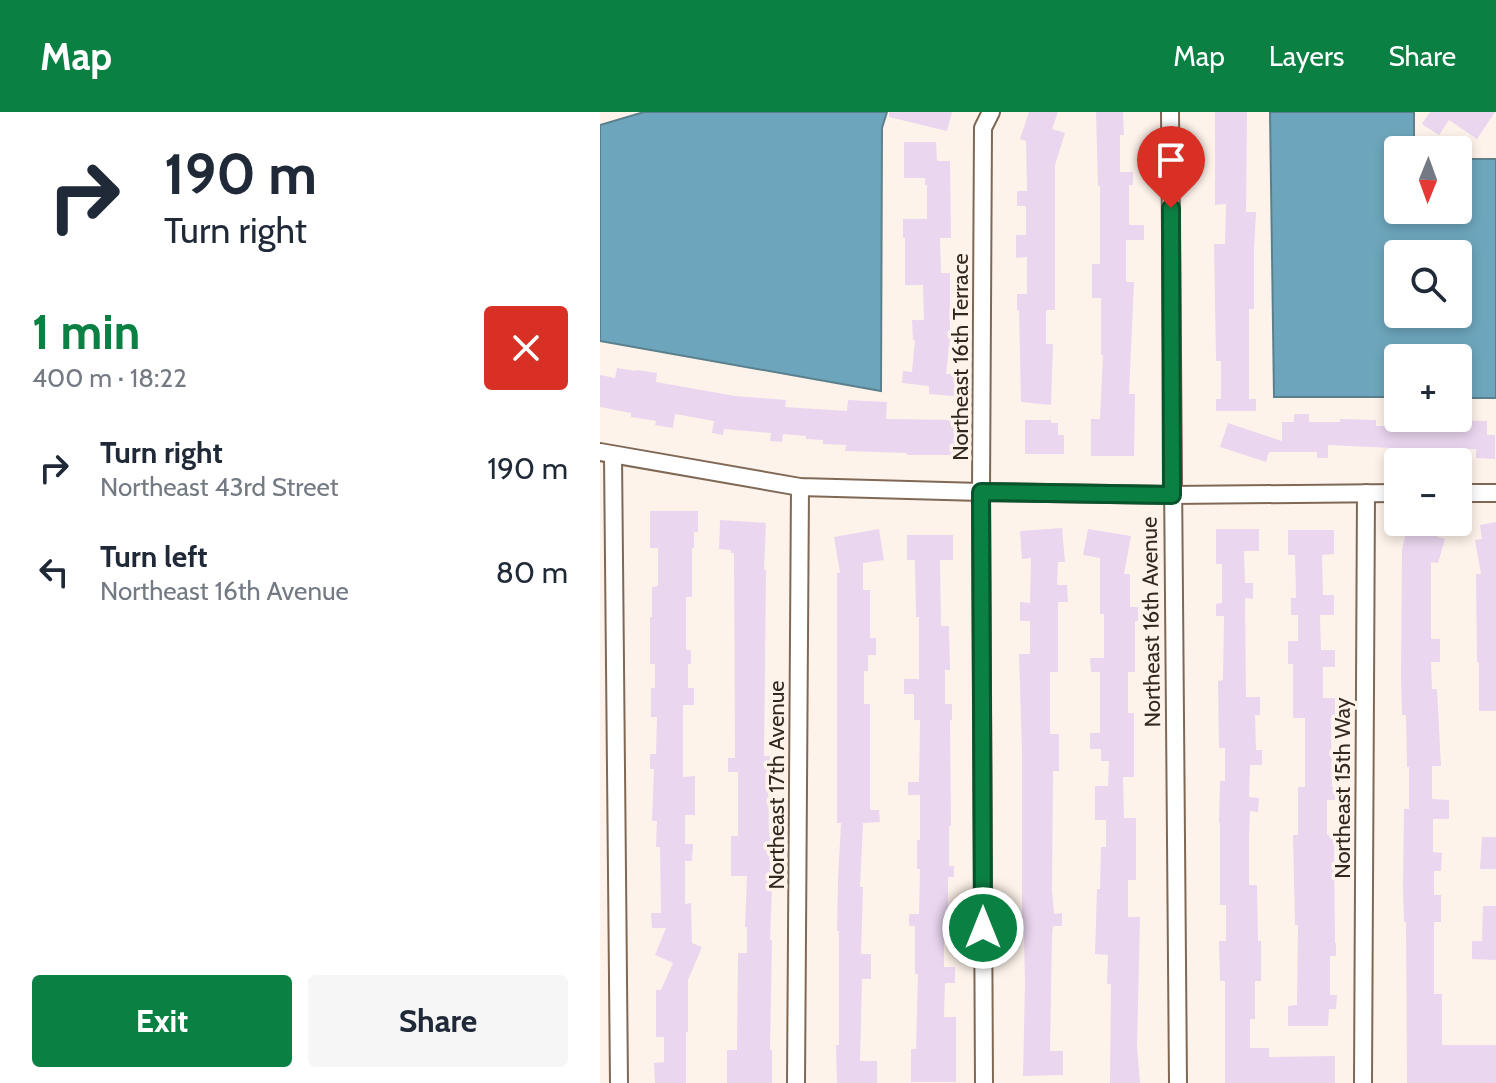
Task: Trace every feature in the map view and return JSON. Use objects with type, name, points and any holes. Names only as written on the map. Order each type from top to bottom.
[{"type":"street","name":"Northeast 16th Terrace","points":[[984,1083],[983,128],[991,112]]},
{"type":"street","name":"Northeast 16th Avenue","points":[[1170,112],[1178,1083]]},
{"type":"street","points":[[619,1083],[607,454],[800,487],[1172,495],[1384,493]]},
{"type":"street","name":"Northeast 17th Avenue","points":[[796,1083],[800,487]]},
{"type":"street","name":"Northeast 15th Way","points":[[1363,1083],[1366,493]]},
{"type":"street","points":[[1472,493],[1496,493]]},
{"type":"water","points":[[644,112],[887,112],[882,128],[881,391],[600,341],[600,125]]},
{"type":"water","points":[[1270,112],[1414,112],[1414,136],[1384,136],[1384,224],[1472,224],[1472,159],[1496,159],[1496,398],[1472,398],[1472,344],[1384,344],[1384,397],[1274,397]]},
{"type":"building","points":[[889,112],[952,112],[947,131],[889,117]]},
{"type":"building","points":[[1029,112],[1058,112],[1052,129],[1065,133],[1055,165],[1055,310],[1046,310],[1046,344],[1053,344],[1051,405],[1021,402],[1017,294],[1027,294],[1027,257],[1016,258],[1016,235],[1026,235],[1026,206],[1017,206],[1017,191],[1027,191],[1026,141],[1020,139]]},
{"type":"building","points":[[1096,112],[1123,112],[1120,172],[1133,172],[1133,185],[1129,185],[1129,225],[1144,225],[1144,240],[1126,240],[1126,282],[1134,282],[1129,394],[1135,394],[1134,456],[1091,456],[1091,419],[1100,419],[1103,355],[1101,298],[1092,298],[1092,264],[1100,264]]},
{"type":"building","points":[[1215,112],[1247,112],[1246,212],[1256,212],[1254,309],[1249,309],[1249,399],[1256,399],[1256,411],[1216,411],[1216,399],[1221,399],[1221,361],[1216,361],[1214,244],[1225,244],[1226,204],[1215,205]]},
{"type":"building","points":[[1430,112],[1495,112],[1477,139],[1449,120],[1439,135],[1422,124]]},
{"type":"building","points":[[904,142],[936,142],[937,161],[950,161],[951,238],[940,238],[941,273],[950,273],[950,339],[946,374],[955,374],[954,396],[929,394],[929,386],[902,383],[903,371],[912,372],[915,340],[912,320],[924,320],[923,285],[905,285],[903,219],[927,219],[925,178],[904,178]]},
{"type":"building","points":[[617,368],[657,373],[656,382],[735,396],[786,400],[785,407],[847,411],[848,400],[887,402],[886,419],[957,420],[957,429],[964,429],[964,455],[845,451],[846,445],[823,444],[823,440],[806,439],[806,436],[783,434],[782,442],[770,441],[771,433],[724,429],[723,435],[712,433],[714,421],[675,414],[673,428],[655,425],[656,421],[600,407],[600,375],[615,378]]},
{"type":"building","points":[[1294,414],[1309,414],[1309,422],[1376,420],[1376,426],[1384,426],[1384,432],[1472,432],[1472,421],[1487,421],[1487,435],[1495,435],[1495,459],[1476,458],[1476,449],[1472,448],[1328,445],[1328,458],[1317,458],[1317,452],[1269,452],[1266,462],[1220,447],[1228,423],[1282,441],[1282,422],[1294,422]]},
{"type":"building","points":[[1025,420],[1058,423],[1058,435],[1064,435],[1064,454],[1025,454]]},
{"type":"building","points":[[650,511],[698,511],[698,532],[694,532],[692,548],[692,597],[686,597],[686,650],[691,650],[688,688],[694,688],[694,705],[683,705],[683,777],[695,776],[695,815],[685,815],[685,844],[693,844],[692,861],[685,861],[685,904],[691,903],[692,943],[702,947],[688,980],[686,1083],[655,1083],[654,1063],[664,1062],[664,1037],[656,1037],[656,990],[661,990],[673,963],[655,955],[666,928],[652,928],[651,913],[661,913],[660,847],[656,847],[657,821],[652,821],[654,769],[650,769],[650,754],[656,754],[657,717],[651,717],[655,664],[650,664],[650,617],[652,587],[658,586],[658,548],[650,548]]},
{"type":"building","points":[[720,520],[766,523],[764,756],[770,756],[772,1083],[727,1083],[727,1050],[737,1050],[738,953],[747,953],[747,876],[731,876],[731,836],[738,836],[738,772],[728,772],[728,758],[735,758],[734,553],[719,549]]},
{"type":"building","points":[[1496,522],[1496,711],[1479,711],[1476,574],[1481,574],[1475,540],[1482,539],[1480,525]]},
{"type":"building","points":[[1062,528],[1065,562],[1058,562],[1057,585],[1067,585],[1068,602],[1058,602],[1058,672],[1050,672],[1050,734],[1059,734],[1059,771],[1053,771],[1052,890],[1054,914],[1062,913],[1062,926],[1053,926],[1052,934],[1050,1051],[1063,1051],[1063,1075],[1023,1076],[1025,984],[1019,654],[1030,654],[1030,621],[1020,621],[1020,602],[1030,603],[1031,558],[1022,559],[1020,531]]},
{"type":"building","points":[[879,529],[884,560],[863,563],[863,590],[870,590],[870,638],[876,638],[876,655],[868,655],[868,671],[864,671],[864,704],[870,704],[870,810],[879,810],[880,822],[863,823],[860,887],[863,887],[861,954],[871,954],[871,979],[862,979],[860,1061],[877,1061],[877,1083],[837,1083],[841,823],[837,823],[837,573],[840,573],[834,537]]},
{"type":"building","points":[[1088,529],[1131,536],[1124,574],[1130,574],[1130,607],[1138,607],[1135,672],[1128,672],[1128,713],[1134,713],[1134,777],[1123,777],[1124,818],[1136,818],[1136,880],[1128,880],[1128,917],[1140,917],[1137,1047],[1140,1083],[1110,1083],[1111,984],[1107,984],[1108,955],[1095,954],[1097,889],[1100,889],[1101,847],[1106,847],[1106,820],[1095,820],[1095,786],[1108,786],[1109,761],[1101,761],[1101,749],[1090,749],[1090,733],[1100,733],[1100,672],[1091,672],[1090,658],[1104,658],[1104,614],[1100,614],[1100,558],[1083,555]]},
{"type":"building","points":[[1216,529],[1259,529],[1259,551],[1244,551],[1245,583],[1253,583],[1253,599],[1245,598],[1246,697],[1260,697],[1260,715],[1255,715],[1256,750],[1262,750],[1262,765],[1250,765],[1249,797],[1259,798],[1258,812],[1250,811],[1249,885],[1257,885],[1261,981],[1255,981],[1255,1019],[1250,1019],[1250,1048],[1269,1048],[1269,1057],[1335,1056],[1335,1083],[1225,1083],[1225,981],[1220,981],[1219,941],[1226,941],[1226,905],[1220,905],[1219,823],[1220,781],[1225,781],[1225,748],[1219,748],[1218,681],[1223,680],[1224,616],[1216,616],[1216,604],[1222,603],[1222,564],[1216,564]]},
{"type":"building","points":[[1288,530],[1334,530],[1334,554],[1322,555],[1323,595],[1334,595],[1334,615],[1320,615],[1321,650],[1335,650],[1335,667],[1323,667],[1323,698],[1335,698],[1335,718],[1331,718],[1335,800],[1327,800],[1327,835],[1334,835],[1336,956],[1330,956],[1330,995],[1337,995],[1336,1009],[1329,1009],[1328,1026],[1288,1026],[1288,1006],[1297,1005],[1298,925],[1295,925],[1293,835],[1298,835],[1298,787],[1305,787],[1305,718],[1293,718],[1293,664],[1288,664],[1288,641],[1298,641],[1298,615],[1291,615],[1291,598],[1296,598],[1295,555],[1288,555]]},
{"type":"building","points":[[907,535],[953,535],[953,560],[940,560],[941,626],[949,626],[950,670],[945,670],[945,704],[952,704],[949,866],[954,866],[954,877],[948,877],[948,905],[954,905],[953,931],[944,931],[944,967],[955,967],[955,983],[945,983],[944,1017],[956,1017],[956,1082],[911,1082],[911,1049],[916,1049],[918,974],[915,974],[915,926],[909,926],[909,914],[919,914],[917,840],[920,840],[920,795],[908,795],[908,782],[919,782],[920,720],[914,720],[914,694],[904,694],[904,679],[919,679],[915,560],[907,560]]},
{"type":"building","points":[[1405,536],[1437,536],[1445,539],[1438,563],[1431,562],[1431,639],[1440,639],[1440,662],[1431,662],[1432,689],[1437,689],[1441,766],[1432,766],[1432,799],[1449,800],[1449,819],[1433,819],[1433,852],[1442,853],[1441,871],[1434,871],[1434,895],[1441,895],[1441,922],[1434,922],[1434,994],[1442,994],[1442,1045],[1496,1045],[1496,1083],[1407,1083],[1403,888],[1404,809],[1409,809],[1409,767],[1406,715],[1402,715],[1402,550]]},
{"type":"building","points":[[1482,837],[1496,837],[1496,869],[1480,869]]},
{"type":"building","points":[[1483,906],[1496,906],[1496,960],[1472,959],[1472,941],[1482,941]]},
{"type":"route","points":[[983,928],[981,492],[1172,495],[1171,208]]}]
